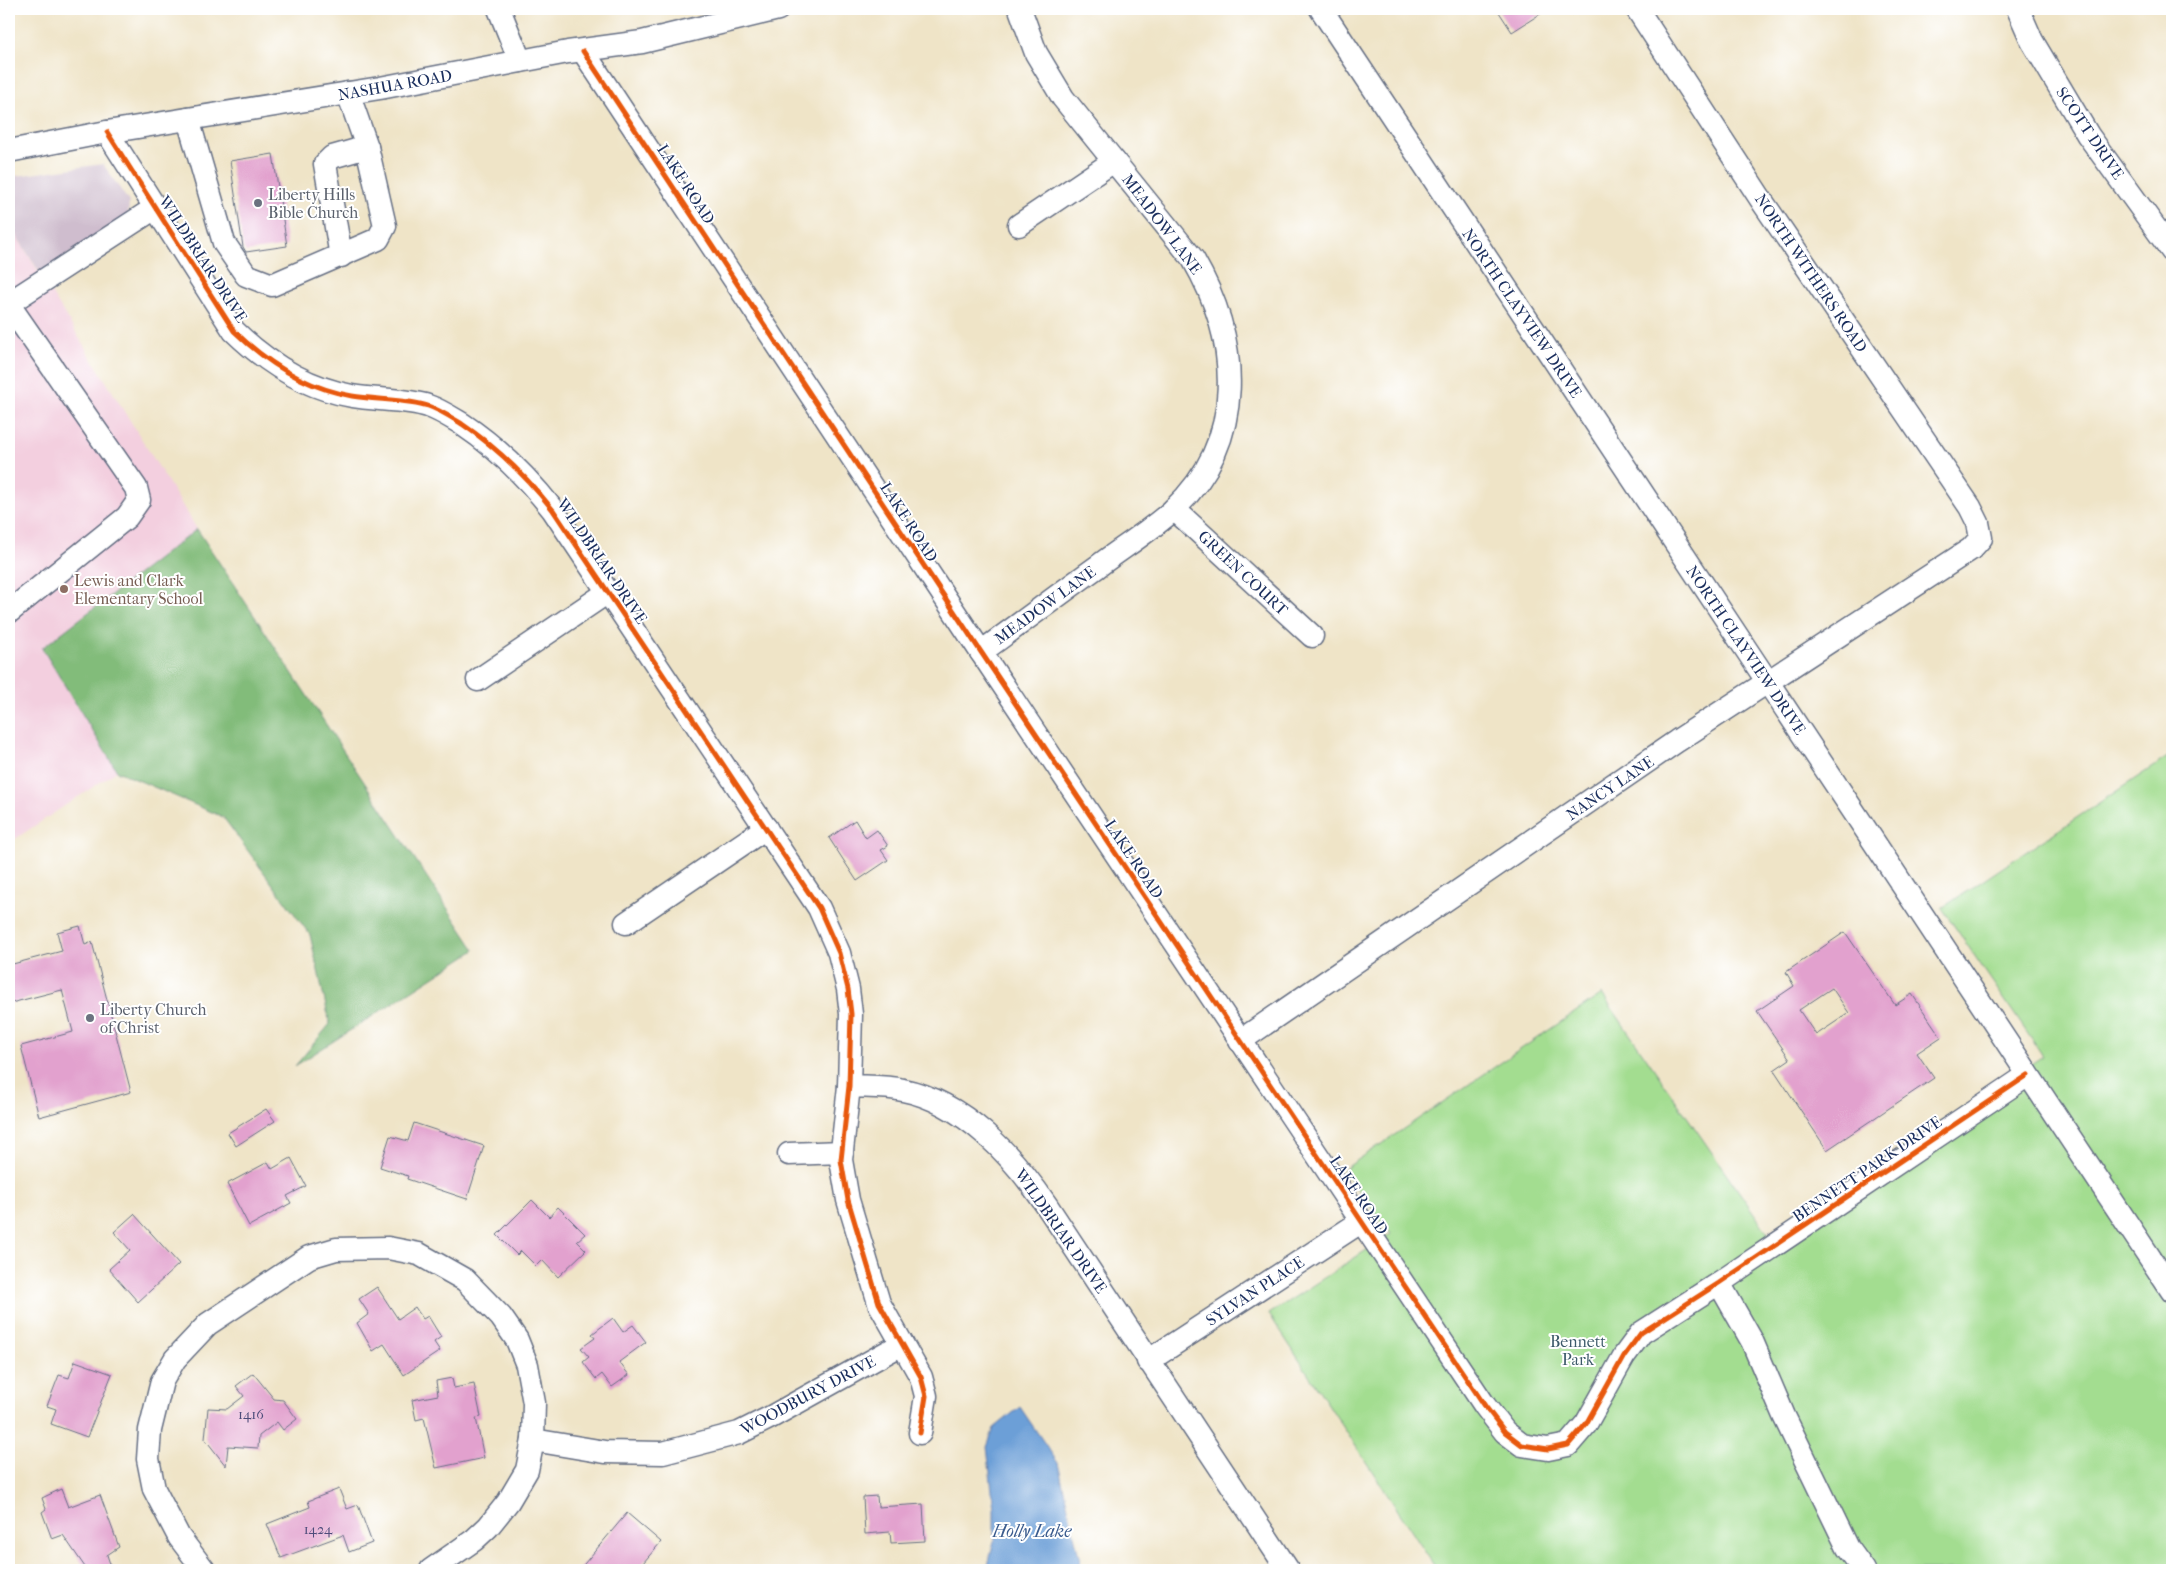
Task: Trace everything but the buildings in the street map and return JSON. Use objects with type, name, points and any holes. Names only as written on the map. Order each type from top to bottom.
[{"type":"street","points":[[499,9],[520,61]]},
{"type":"street","name":"NASHUA ROAD","points":[[9,151],[107,132],[348,93],[520,61],[642,42],[778,9]]},
{"type":"street","name":"MEADOW LANE","points":[[981,652],[1174,509],[1205,471],[1216,449],[1224,426],[1229,402],[1228,352],[1213,297],[1192,259],[1063,98],[1048,76],[1036,53],[1020,9]]},
{"type":"street","name":"NORTH CLAYVIEW DRIVE","points":[[1321,9],[2172,1291]]},
{"type":"street","name":"NORTH WITHERS ROAD","points":[[1637,9],[1764,204],[1970,508],[1978,523],[1981,538]]},
{"type":"street","name":"SCOTT DRIVE","points":[[2018,9],[2032,41],[2088,135],[2172,251]]},
{"type":"street","name":"LAKE ROAD","points":[[583,51],[1240,1041],[1485,1406],[1505,1432],[1522,1445],[1535,1448],[1548,1449],[1568,1445],[1586,1424],[1624,1356],[1641,1333],[1719,1283]]},
{"type":"street","points":[[188,119],[224,243],[246,275],[272,285],[378,239],[385,226],[367,146],[348,93]]},
{"type":"street","name":"WILDBRIAR DRIVE","points":[[107,132],[234,331],[250,347],[279,368],[308,383],[352,396],[428,406],[479,436],[508,459],[532,484],[553,510],[819,908],[839,954],[848,989],[851,1014],[849,1086],[901,1089],[936,1100],[962,1117],[988,1138],[1021,1171],[1036,1190],[1288,1570]]},
{"type":"street","points":[[341,256],[325,164],[332,157],[367,146]]},
{"type":"street","points":[[1019,226],[1114,161]]},
{"type":"street","name":"WILDBRIAR DRIVE","points":[[9,304],[155,208]]},
{"type":"street","points":[[9,304],[136,488],[139,500],[127,517],[9,612]]},
{"type":"street","name":"GREEN COURT","points":[[1174,509],[1312,636]]},
{"type":"street","name":"NANCY LANE","points":[[1240,1041],[1767,682],[1971,549],[1981,538]]},
{"type":"street","points":[[478,680],[608,592]]},
{"type":"street","points":[[626,923],[766,828]]},
{"type":"street","name":"BENNETT PARK DRIVE","points":[[1719,1283],[2028,1075]]},
{"type":"street","points":[[849,1086],[841,1160],[848,1200],[879,1302],[921,1377],[926,1396],[920,1433]]},
{"type":"street","points":[[789,1154],[842,1152]]},
{"type":"street","name":"SYLVAN PLACE","points":[[1148,1361],[1362,1221]]},
{"type":"street","points":[[204,1570],[179,1537],[154,1489],[148,1459],[149,1437],[162,1381],[175,1358],[208,1324],[310,1257],[336,1249],[388,1248],[419,1254],[465,1280],[501,1316],[517,1340],[527,1365],[534,1403],[533,1440],[528,1470],[508,1502],[488,1527],[474,1540],[431,1570]]},
{"type":"street","points":[[1719,1283],[1752,1341],[1784,1416],[1848,1548],[1864,1570]]},
{"type":"street","name":"WOODBURY DRIVE","points":[[533,1440],[605,1452],[664,1453],[730,1436],[771,1417],[902,1344]]},
{"type":"shaded area","points":[[103,164],[129,202],[128,217],[40,273],[9,224],[9,177]]},
{"type":"shaded area","name":"Lewis and Clark Elementary School","points":[[9,224],[197,529],[42,648],[117,771],[9,843]]},
{"type":"green space","points":[[197,529],[475,950],[295,1066],[330,1024],[310,935],[223,817],[117,771],[42,648]]},
{"type":"green space","name":"Bennett Park","points":[[2172,754],[2172,1570],[1437,1570],[1269,1314],[1391,1234],[1343,1170],[1602,994],[1769,1235],[2043,1056],[1942,908]]},
{"type":"water","name":"Holly Lake","points":[[1020,1407],[1058,1463],[1082,1570],[987,1570],[994,1540],[994,1509],[987,1447],[994,1428]]},
{"type":"cycle path","points":[[583,51],[981,652],[1485,1406],[1505,1432],[1522,1445],[1548,1449],[1568,1445],[1586,1424],[1624,1356],[1641,1333],[1719,1283],[2028,1075]]},
{"type":"cycle path","points":[[107,132],[234,331],[260,354],[303,380],[335,392],[428,406],[462,424],[511,463],[553,510],[819,908],[839,953],[848,989],[851,1014],[849,1086],[841,1160],[848,1200],[879,1303],[921,1377],[926,1396],[920,1433]]},
{"type":"place","name":"Liberty Hills Bible Church","points":[[258,203]]},
{"type":"place","name":"Lewis and Clark Elementary School","points":[[64,589]]},
{"type":"place","name":"Liberty Church of Christ","points":[[90,1018]]}]
